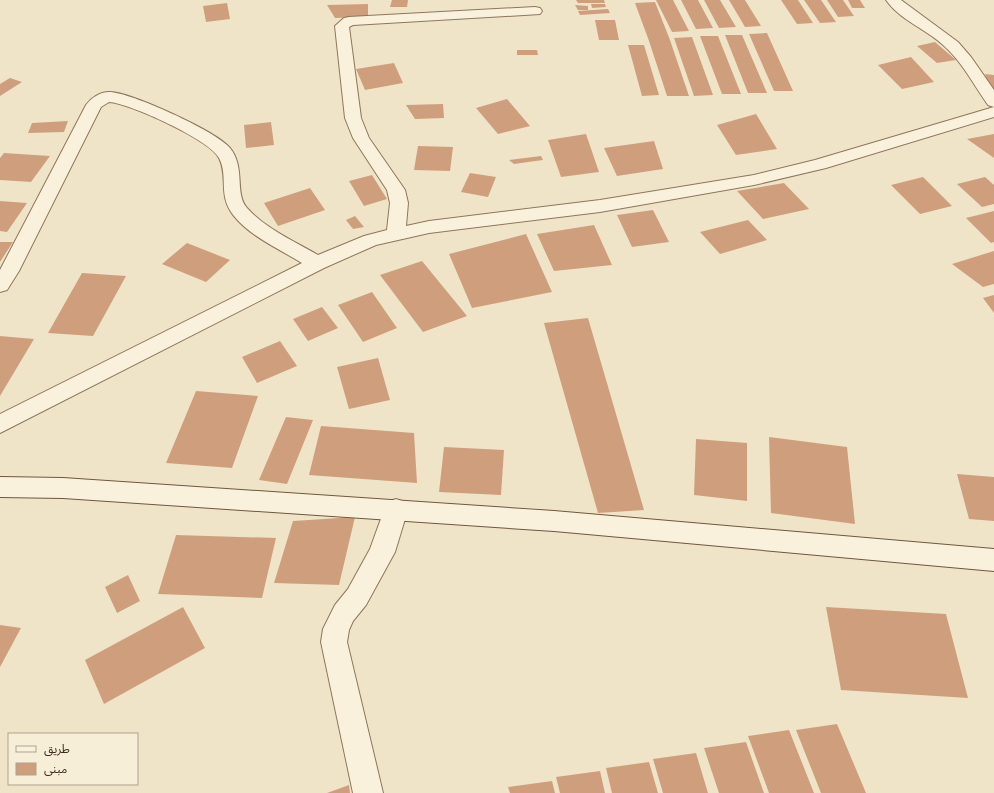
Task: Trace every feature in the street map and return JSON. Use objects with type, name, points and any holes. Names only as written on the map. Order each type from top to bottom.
[{"type":"street","points":[[893,0],[909,15],[944,39],[968,61],[994,102]]},
{"type":"street","points":[[396,234],[399,203],[396,190],[361,138],[353,118],[342,26],[349,21],[535,11]]},
{"type":"street","points":[[0,285],[9,271],[94,105],[99,101],[110,97],[178,123],[205,136],[224,152],[231,163],[232,199],[240,212],[251,222],[317,263]]},
{"type":"street","points":[[0,424],[317,263],[352,247],[396,234],[462,222],[600,206],[754,180],[820,164],[994,112]]},
{"type":"street","points":[[0,487],[63,488],[554,520],[994,560]]},
{"type":"street","points":[[368,793],[334,642],[336,629],[344,613],[357,597],[382,552],[396,509]]},
{"type":"building","points":[[392,0],[408,0],[407,7],[390,7]]},
{"type":"building","points":[[576,0],[604,0],[605,3],[578,3]]},
{"type":"building","points":[[656,0],[673,0],[689,31],[672,32]]},
{"type":"building","points":[[681,0],[698,0],[713,28],[696,29]]},
{"type":"building","points":[[704,0],[720,0],[736,27],[719,28]]},
{"type":"building","points":[[729,0],[745,0],[761,26],[745,27]]},
{"type":"building","points":[[781,0],[798,0],[813,23],[797,24]]},
{"type":"building","points":[[804,0],[821,0],[836,22],[820,23]]},
{"type":"building","points":[[827,0],[843,0],[854,16],[838,17]]},
{"type":"building","points":[[848,0],[860,0],[865,8],[852,8]]},
{"type":"building","points":[[655,2],[689,96],[667,96],[635,3]]},
{"type":"building","points":[[227,3],[230,19],[206,22],[203,6]]},
{"type":"building","points":[[368,4],[368,17],[335,18],[327,5]]},
{"type":"building","points":[[591,4],[605,4],[606,7],[592,8]]},
{"type":"building","points":[[575,5],[588,6],[588,10],[578,10]]},
{"type":"building","points":[[608,9],[610,13],[580,15],[578,11]]},
{"type":"building","points":[[595,20],[615,20],[619,40],[599,40]]},
{"type":"building","points":[[767,33],[793,91],[774,91],[749,34]]},
{"type":"building","points":[[725,35],[742,35],[767,93],[748,93]]},
{"type":"building","points":[[700,36],[718,36],[741,94],[722,94]]},
{"type":"building","points":[[692,37],[713,95],[694,96],[674,38]]},
{"type":"building","points":[[935,42],[956,60],[937,63],[917,46]]},
{"type":"building","points":[[628,45],[644,45],[659,95],[642,96]]},
{"type":"building","points":[[517,50],[537,50],[538,55],[517,55]]},
{"type":"building","points":[[911,57],[934,82],[902,89],[878,65]]},
{"type":"building","points":[[394,63],[403,83],[365,90],[356,69]]},
{"type":"building","points":[[985,74],[994,75],[994,95],[992,95]]},
{"type":"building","points":[[10,78],[22,82],[0,96],[0,84]]},
{"type":"building","points":[[507,99],[530,126],[498,134],[476,108]]},
{"type":"building","points":[[443,104],[444,118],[415,119],[406,105]]},
{"type":"building","points":[[756,114],[777,149],[736,155],[717,125]]},
{"type":"building","points":[[68,121],[64,132],[28,133],[32,123]]},
{"type":"building","points":[[271,122],[274,145],[246,148],[244,125]]},
{"type":"building","points":[[586,134],[599,172],[561,177],[548,140]]},
{"type":"building","points":[[994,134],[994,158],[967,139]]},
{"type":"building","points":[[654,141],[663,169],[617,176],[604,148]]},
{"type":"building","points":[[418,146],[453,147],[450,171],[414,170]]},
{"type":"building","points":[[4,153],[50,156],[31,182],[0,180],[0,158]]},
{"type":"building","points":[[541,156],[543,160],[514,164],[509,160]]},
{"type":"building","points":[[470,173],[496,177],[488,197],[461,192]]},
{"type":"building","points":[[372,175],[387,199],[364,206],[349,181]]},
{"type":"building","points":[[923,177],[952,206],[920,214],[891,185]]},
{"type":"building","points":[[985,177],[994,185],[994,204],[982,207],[957,184]]},
{"type":"building","points":[[784,183],[809,209],[763,219],[737,191]]},
{"type":"building","points":[[310,188],[325,210],[278,226],[264,203]]},
{"type":"building","points":[[0,201],[27,203],[7,232],[0,231]]},
{"type":"building","points":[[653,210],[669,242],[632,247],[617,215]]},
{"type":"building","points":[[994,211],[994,242],[991,243],[966,218]]},
{"type":"building","points":[[355,216],[364,227],[353,229],[346,220]]},
{"type":"building","points":[[748,220],[767,240],[720,254],[700,232]]},
{"type":"building","points":[[594,225],[612,265],[554,271],[537,234]]},
{"type":"building","points":[[526,234],[552,292],[472,308],[449,254]]},
{"type":"building","points":[[0,242],[13,242],[0,262]]},
{"type":"building","points":[[187,243],[230,260],[206,282],[162,264]]},
{"type":"building","points":[[994,251],[994,284],[983,287],[952,264]]},
{"type":"building","points":[[422,261],[467,316],[423,332],[380,275]]},
{"type":"building","points":[[82,273],[126,276],[93,336],[48,333]]},
{"type":"building","points":[[372,292],[397,328],[363,342],[338,305]]},
{"type":"building","points":[[994,295],[994,313],[983,298]]},
{"type":"building","points":[[322,307],[338,328],[308,341],[293,319]]},
{"type":"building","points":[[588,318],[644,510],[598,513],[544,323]]},
{"type":"building","points":[[0,336],[34,339],[0,396]]},
{"type":"building","points":[[280,341],[297,366],[257,383],[242,357]]},
{"type":"building","points":[[378,358],[390,400],[349,409],[337,367]]},
{"type":"building","points":[[196,391],[258,396],[232,468],[166,463]]},
{"type":"building","points":[[286,417],[313,420],[287,484],[259,480]]},
{"type":"building","points":[[321,426],[414,433],[417,483],[309,475]]},
{"type":"building","points":[[769,437],[847,447],[855,524],[771,513]]},
{"type":"building","points":[[696,439],[747,443],[747,501],[694,495]]},
{"type":"building","points":[[444,447],[504,450],[501,495],[439,492]]},
{"type":"building","points":[[957,474],[994,477],[994,521],[969,519]]},
{"type":"building","points":[[355,517],[339,585],[274,583],[293,521]]},
{"type":"building","points":[[176,535],[276,538],[262,598],[158,594]]},
{"type":"building","points":[[128,575],[140,601],[117,613],[105,587]]},
{"type":"building","points":[[183,607],[205,648],[104,704],[85,660]]},
{"type":"building","points":[[826,607],[946,614],[968,698],[841,690]]},
{"type":"building","points":[[0,625],[21,628],[0,667]]},
{"type":"building","points":[[837,724],[866,793],[821,793],[796,730]]},
{"type":"building","points":[[789,730],[814,793],[769,793],[748,736]]},
{"type":"building","points":[[746,742],[764,793],[719,793],[704,748]]},
{"type":"building","points":[[696,753],[708,793],[663,793],[653,759]]},
{"type":"building","points":[[649,762],[658,793],[612,793],[606,768]]},
{"type":"building","points":[[600,771],[605,793],[560,793],[556,777]]},
{"type":"building","points":[[552,781],[555,793],[510,793],[508,787]]},
{"type":"building","points":[[349,785],[350,793],[327,793]]}]
